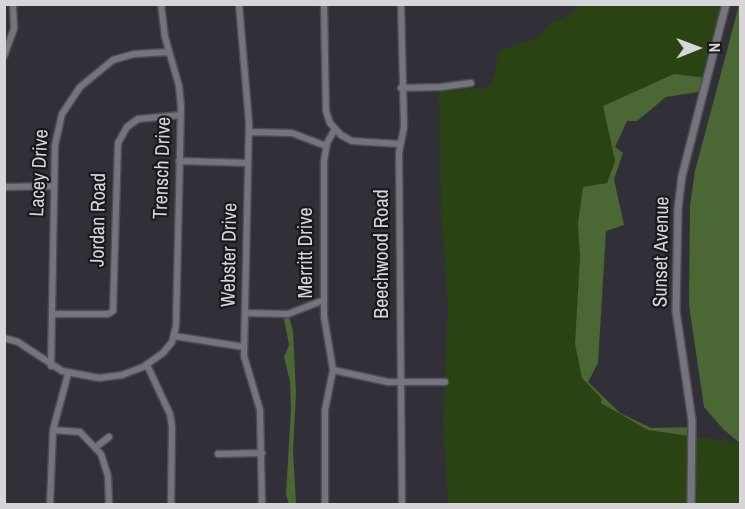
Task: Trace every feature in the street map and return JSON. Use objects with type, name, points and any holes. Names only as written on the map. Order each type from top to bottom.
[{"type":"street","points":[[4,56],[14,29],[13,4]]},
{"type":"street","name":"Trensch Drive","points":[[161,4],[168,52],[179,86],[181,115],[174,336]]},
{"type":"street","name":"Webster Drive","points":[[238,4],[249,132],[244,347],[245,364],[259,400],[262,504]]},
{"type":"street","points":[[324,4],[326,111],[335,129],[352,141],[400,144]]},
{"type":"street","name":"Beechwood Road","points":[[401,4],[401,88],[404,127],[400,144],[402,504]]},
{"type":"street","name":"Sunset Avenue","points":[[691,504],[692,420],[676,311],[678,208],[682,176],[726,4]]},
{"type":"street","name":"Lacey Drive","points":[[51,366],[55,144],[59,123],[67,104],[80,87],[106,64],[120,57],[168,52]]},
{"type":"street","points":[[401,88],[441,87],[471,82]]},
{"type":"street","name":"Jordan Road","points":[[52,314],[108,314],[113,311],[118,143],[127,127],[138,120],[181,115]]},
{"type":"street","name":"Merritt Drive","points":[[326,504],[325,410],[333,370],[325,332],[324,300],[326,146],[335,129]]},
{"type":"street","points":[[249,132],[292,133],[326,146]]},
{"type":"street","points":[[179,161],[248,163]]},
{"type":"street","points":[[4,187],[54,186]]},
{"type":"street","points":[[245,313],[288,314],[324,300]]},
{"type":"street","points":[[4,338],[24,345],[51,366],[68,374],[87,378],[111,377],[147,365],[163,353],[174,336],[244,347]]},
{"type":"street","points":[[147,365],[170,414],[172,427],[171,504]]},
{"type":"street","points":[[333,370],[377,381],[445,382]]},
{"type":"street","points":[[50,504],[53,430],[68,374]]},
{"type":"street","points":[[53,430],[80,432],[96,447],[106,467],[109,504]]},
{"type":"street","points":[[96,447],[109,437]]},
{"type":"street","points":[[218,454],[262,453]]},
{"type":"green space","points":[[583,5],[726,5],[707,78],[697,78],[603,106],[615,161],[607,183],[583,188],[579,213],[581,369],[583,379],[603,399],[602,403],[648,430],[740,443],[740,504],[448,504],[443,422],[448,304],[441,213],[439,91],[466,83],[472,89],[488,88],[496,72],[498,51],[539,37],[551,23],[561,20]]},
{"type":"green space","points":[[739,5],[740,443],[724,430],[704,407],[689,305],[690,205],[695,171]]},
{"type":"green space","points":[[674,74],[707,78],[704,91],[666,97],[637,121],[627,121],[615,147],[623,153],[614,179],[624,225],[606,231],[598,363],[588,382],[620,413],[651,428],[692,427],[693,435],[697,437],[648,430],[601,403],[602,399],[582,378],[575,344],[580,257],[578,223],[583,187],[607,183],[615,161],[603,106]]},
{"type":"green space","points":[[283,314],[291,314],[289,317],[293,331],[296,393],[293,450],[296,504],[289,504],[286,494],[291,409],[290,381],[284,357],[289,345]]}]
